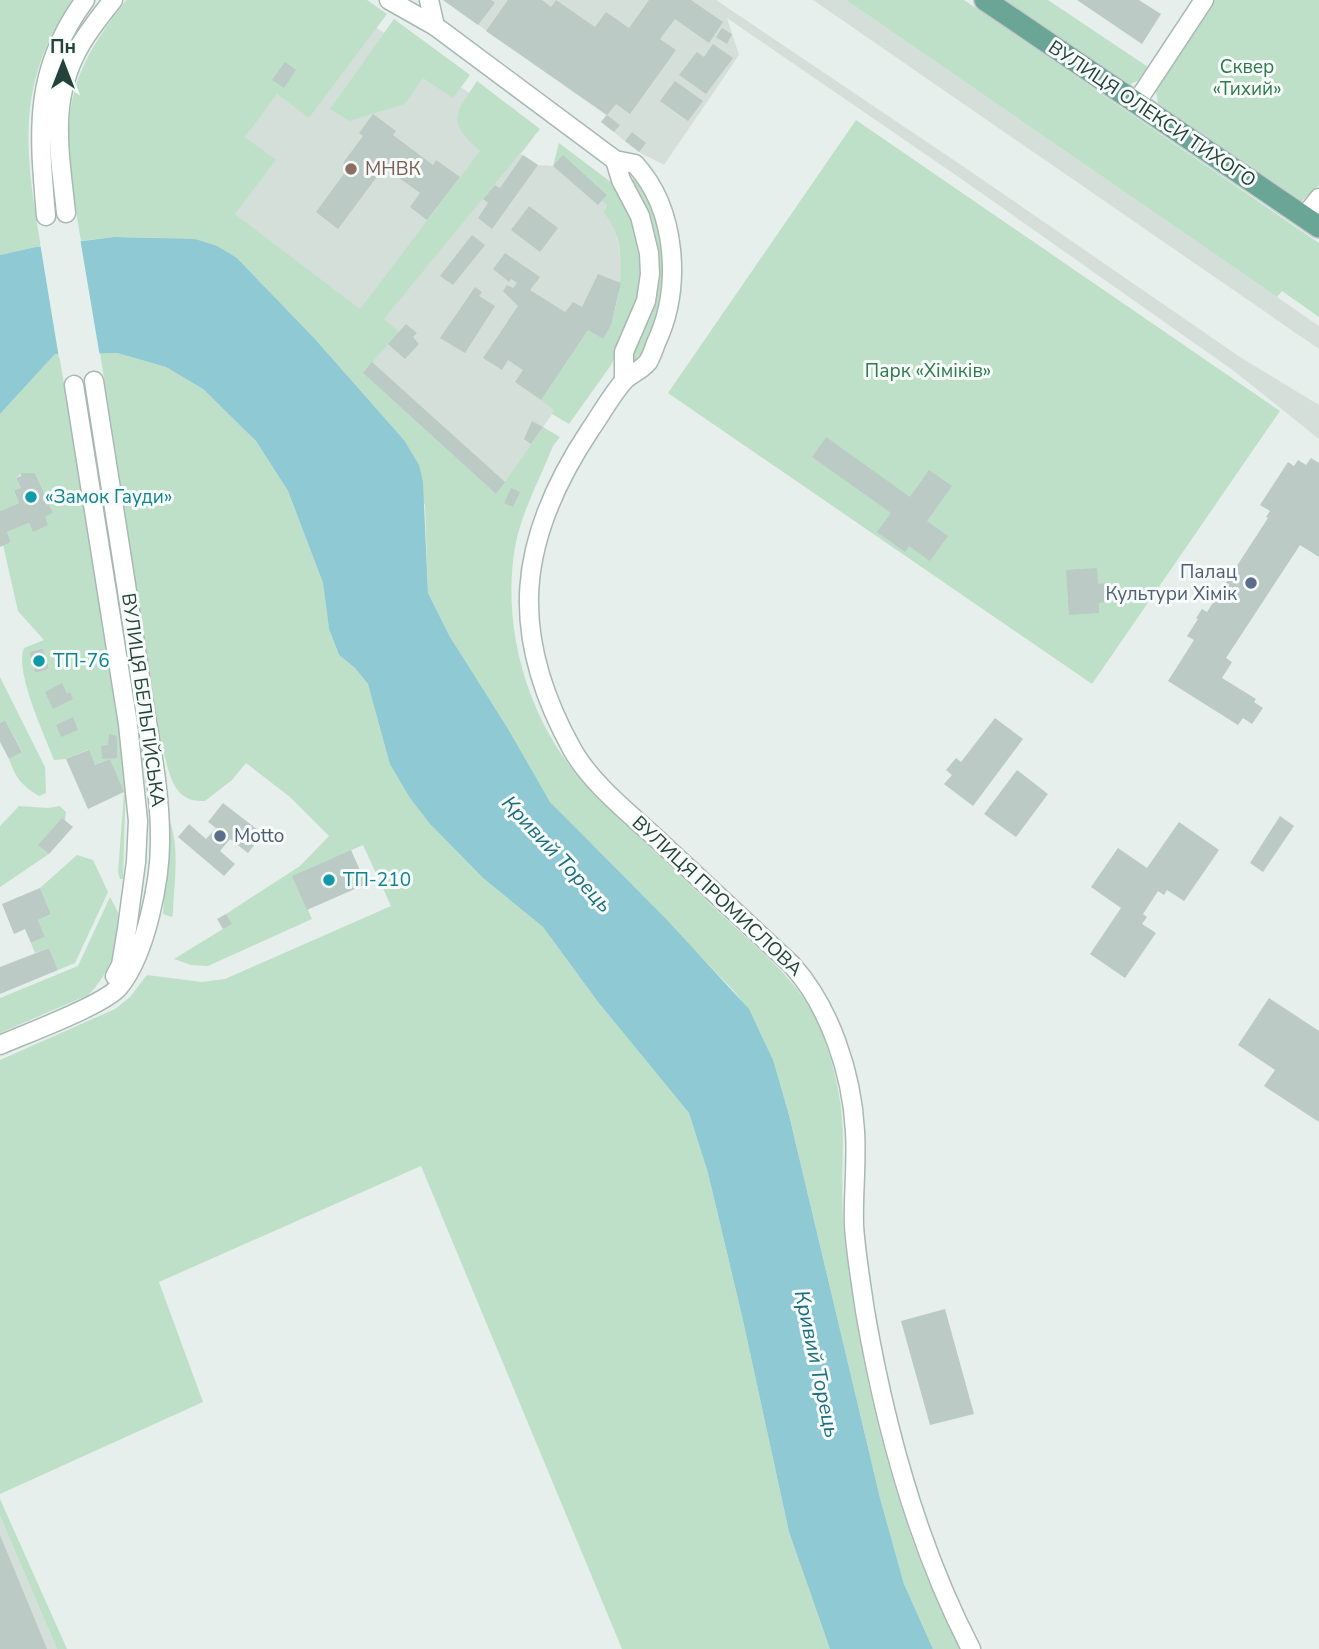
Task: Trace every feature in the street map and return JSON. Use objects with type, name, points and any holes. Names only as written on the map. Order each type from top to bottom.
[{"type":"main road","name":"ВУЛИЦЯ ОЛЕКСИ ТИХОГО","points":[[985,0],[1312,222]]},
{"type":"street","points":[[46,216],[40,144],[41,102],[57,50],[85,0]]},
{"type":"street","points":[[66,213],[58,143],[60,97],[81,44],[113,0]]},
{"type":"street","points":[[389,0],[435,26],[615,160],[635,164],[652,185],[667,227],[672,275],[668,306],[660,335],[647,363],[624,379]]},
{"type":"street","points":[[429,0],[435,26]]},
{"type":"street","points":[[1136,103],[1204,0]]},
{"type":"street","points":[[615,160],[621,180],[640,216],[649,253],[650,274],[646,301],[624,352],[624,379]]},
{"type":"street","points":[[1312,222],[1319,198]]},
{"type":"street","name":"ВУЛИЦЯ ПРОМИСЛОВА","points":[[624,379],[568,464],[537,536],[528,585],[528,615],[534,655],[554,715],[580,761],[617,802],[799,973],[820,1002],[846,1077],[854,1119],[854,1230],[879,1387],[911,1508],[971,1649]]},
{"type":"street","name":"ВУЛИЦЯ БЕЛЬГІЙСЬКА","points":[[0,1045],[98,1002],[118,989],[131,967],[146,927],[156,887],[160,839],[154,764],[94,381]]},
{"type":"street","name":"ВУЛИЦЯ БЕЛЬГІЙСЬКА","points":[[74,384],[128,724],[138,821],[136,862],[121,965],[98,1002]]},
{"type":"shaded area","points":[[337,0],[533,138],[521,154],[538,165],[553,166],[563,155],[607,195],[621,257],[621,283],[611,325],[603,339],[588,331],[541,400],[555,410],[496,494],[363,373],[388,344],[368,353],[174,196]]},
{"type":"shaded area","points":[[443,0],[716,0],[1240,357],[1319,405],[1319,439],[1234,371],[727,18],[739,55],[664,165],[639,152],[601,122],[606,115]]},
{"type":"shaded area","points":[[813,0],[846,0],[1319,326],[1319,349]]},
{"type":"shaded area","points":[[0,1516],[57,1649],[0,1649]]},
{"type":"green space","points":[[0,0],[73,0],[54,30],[41,60],[29,118],[31,179],[41,246],[0,255]]},
{"type":"green space","points":[[126,0],[367,0],[387,14],[309,118],[277,94],[245,137],[276,160],[235,214],[360,309],[480,151],[458,125],[459,110],[477,81],[540,129],[384,319],[399,332],[363,373],[496,494],[543,427],[560,437],[553,446],[531,496],[515,547],[512,606],[521,664],[530,693],[556,746],[573,770],[595,795],[778,967],[801,995],[820,1028],[833,1066],[841,1106],[844,1234],[859,1339],[870,1393],[899,1501],[917,1553],[960,1649],[933,1649],[904,1584],[880,1498],[789,1115],[773,1065],[753,1018],[733,990],[550,802],[450,637],[428,593],[425,506],[404,440],[315,339],[237,258],[160,238],[114,237],[81,241],[69,157],[70,114],[80,74],[89,54]]},
{"type":"green space","points":[[846,0],[964,0],[1319,243],[1319,317],[1282,291],[1277,297]]},
{"type":"green space","points":[[1006,0],[1048,0],[1151,69],[1144,78],[1130,84]]},
{"type":"green space","name":"Сквер «Тихий»","points":[[1212,0],[1319,0],[1319,185],[1302,201],[1158,103],[1155,85]]},
{"type":"green space","points":[[394,19],[470,75],[453,98],[423,78],[405,104],[349,121],[330,109]]},
{"type":"green space","name":"Парк «Хіміків»","points":[[856,120],[1280,411],[1092,684],[668,393]]},
{"type":"green space","points":[[559,143],[616,186],[636,219],[645,275],[633,324],[611,365],[569,424],[552,414],[554,410],[541,400],[588,330],[603,339],[610,326],[619,293],[621,257],[618,240],[604,213],[607,205],[602,201],[607,195],[563,156],[553,166]]},
{"type":"green space","points":[[636,177],[655,210],[665,252],[663,304],[641,360],[632,361],[629,358],[650,301],[630,180]]},
{"type":"green space","points":[[100,353],[117,353],[166,367],[203,389],[256,441],[288,491],[323,583],[329,629],[339,655],[355,668],[368,684],[378,716],[431,825],[483,878],[543,927],[598,1002],[689,1113],[708,1173],[789,1532],[830,1649],[622,1649],[421,1166],[159,1282],[203,1402],[0,1494],[0,1060],[115,1009],[130,997],[147,975],[202,982],[225,979],[391,906],[363,845],[293,876],[312,919],[208,966],[191,965],[174,959],[231,924],[226,914],[300,866],[329,836],[290,797],[246,763],[232,780],[205,801],[185,797],[173,783],[161,744]]},
{"type":"green space","points":[[55,354],[59,354],[110,658],[126,776],[123,879],[120,879],[118,872],[124,793],[110,759],[95,765],[88,750],[66,759],[54,760],[23,672],[24,648],[44,640],[18,611],[3,545],[11,542],[7,532],[29,523],[33,531],[45,517],[53,513],[35,473],[22,473],[16,478],[21,488],[14,492],[19,503],[0,511],[0,414]],"holes":[[[43,648],[49,669],[35,673],[29,652]]]},
{"type":"green space","points":[[0,677],[45,767],[46,793],[39,796],[20,781],[9,759],[22,751],[5,720],[0,723]]},
{"type":"green space","points":[[19,806],[60,806],[66,812],[65,821],[39,845],[49,854],[0,887],[0,826]]},
{"type":"green space","points":[[167,814],[175,850],[172,917],[163,914]]},
{"type":"green space","points":[[77,855],[93,860],[108,892],[75,963],[58,970],[49,948],[35,953],[31,943],[45,937],[38,920],[51,914],[40,888]]},
{"type":"green space","points":[[110,897],[119,916],[118,938],[107,970],[95,988],[88,995],[0,1033],[0,998],[78,966]]},
{"type":"green space","points":[[0,1499],[67,1649],[57,1649],[0,1516]]},
{"type":"water","name":"Кривий Торець","points":[[114,237],[195,239],[217,246],[237,258],[315,339],[404,440],[419,465],[423,482],[428,593],[450,637],[550,802],[667,920],[749,1009],[773,1060],[789,1115],[880,1498],[904,1584],[933,1649],[830,1649],[789,1532],[708,1173],[689,1113],[598,1002],[543,927],[483,878],[431,825],[410,798],[390,764],[368,684],[355,668],[339,655],[329,629],[323,583],[288,491],[256,441],[203,389],[166,367],[117,353],[55,354],[0,414],[0,255],[36,247]]},
{"type":"pier","points":[[80,238],[100,357],[59,358],[40,243]]},
{"type":"building","points":[[443,0],[491,0],[495,3],[478,25]]},
{"type":"building","points":[[508,0],[542,0],[551,7],[556,0],[595,27],[606,12],[629,28],[649,0],[691,0],[723,22],[709,43],[675,19],[660,39],[676,50],[630,114],[616,104],[607,115],[486,31]]},
{"type":"building","points":[[1077,0],[1139,0],[1161,14],[1142,44]]},
{"type":"building","points":[[722,28],[732,34],[727,44],[716,37]]},
{"type":"building","points":[[713,44],[733,58],[706,94],[679,75],[697,52],[704,57]]},
{"type":"building","points":[[285,62],[296,70],[284,88],[272,80]]},
{"type":"building","points":[[675,81],[703,101],[688,121],[660,101]]},
{"type":"building","points":[[373,114],[396,131],[393,135],[433,165],[436,160],[460,177],[427,220],[410,207],[420,193],[384,167],[338,229],[316,212],[349,167],[343,163],[363,136],[359,133]]},
{"type":"building","points":[[607,115],[620,125],[614,132],[601,122]]},
{"type":"building","points":[[632,132],[646,143],[639,152],[625,141]]},
{"type":"building","points":[[523,155],[538,165],[492,229],[478,218],[488,203],[483,199],[495,185],[500,188]]},
{"type":"building","points":[[563,155],[607,195],[598,205],[553,166]]},
{"type":"building","points":[[529,206],[558,228],[540,252],[511,230]]},
{"type":"building","points":[[472,235],[485,245],[453,285],[440,276]]},
{"type":"building","points":[[505,253],[540,277],[530,290],[565,312],[573,302],[582,307],[598,274],[621,283],[611,325],[603,339],[588,330],[541,400],[515,382],[523,370],[508,360],[502,370],[483,358],[518,306],[503,291],[507,285],[513,288],[517,283],[511,279],[509,282],[493,269]]},
{"type":"building","points":[[475,287],[482,292],[479,296],[495,306],[465,353],[440,338]]},
{"type":"building","points":[[406,324],[417,333],[413,337],[419,344],[405,359],[388,344]]},
{"type":"building","points":[[372,362],[505,482],[496,494],[363,373]]},
{"type":"building","points":[[532,421],[543,427],[531,444],[524,439]]},
{"type":"building","points":[[826,437],[910,497],[929,470],[952,486],[927,521],[948,536],[930,561],[909,546],[905,552],[877,532],[891,513],[812,457]]},
{"type":"building","name":"Палац Культури Хімік","points":[[1311,458],[1319,463],[1319,557],[1300,545],[1226,658],[1232,662],[1222,678],[1256,699],[1254,702],[1263,708],[1252,724],[1243,718],[1238,725],[1168,681],[1194,640],[1187,636],[1198,619],[1196,618],[1202,609],[1207,612],[1268,518],[1266,517],[1270,511],[1260,505],[1288,462],[1294,466],[1298,460],[1306,465]]},
{"type":"building","name":"«Замок Гауди»","points":[[21,473],[35,473],[53,513],[45,517],[48,525],[33,532],[29,523],[7,532],[11,542],[0,547],[0,511],[19,503],[14,491],[21,488],[16,478],[21,476]]},
{"type":"building","points":[[511,488],[520,492],[513,507],[504,503]]},
{"type":"building","points":[[1097,568],[1098,584],[1107,583],[1108,602],[1099,603],[1099,613],[1069,615],[1066,570]]},
{"type":"building","name":"ТП-76","points":[[43,648],[49,669],[35,673],[29,652]]},
{"type":"building","points":[[62,683],[67,694],[70,692],[73,699],[53,709],[45,692]]},
{"type":"building","points":[[73,717],[78,730],[61,737],[56,725]]},
{"type":"building","points":[[995,718],[1023,739],[973,806],[944,784],[952,775],[946,770],[956,758],[961,762]]},
{"type":"building","points":[[5,720],[22,752],[9,759],[0,742],[0,723]]},
{"type":"building","points":[[109,734],[117,736],[117,758],[102,759],[101,746],[108,745]]},
{"type":"building","points":[[89,750],[95,765],[110,759],[124,792],[88,809],[66,759]]},
{"type":"building","points":[[1017,770],[1048,794],[1016,837],[984,814]]},
{"type":"building","points":[[223,803],[263,834],[248,853],[230,839],[220,851],[235,864],[224,876],[178,837],[189,824],[206,839],[216,828],[208,822]]},
{"type":"building","points":[[1280,816],[1294,826],[1263,872],[1250,863]]},
{"type":"building","points":[[62,818],[73,827],[49,854],[38,845]]},
{"type":"building","points":[[1179,822],[1219,850],[1184,901],[1167,890],[1164,895],[1158,891],[1143,914],[1147,917],[1142,924],[1156,933],[1125,978],[1090,954],[1121,908],[1091,887],[1118,848],[1147,868]]},
{"type":"building","name":"ТП-210","points":[[351,850],[366,884],[307,910],[292,876]]},
{"type":"building","points":[[40,888],[51,914],[38,920],[45,937],[31,943],[25,929],[14,934],[2,904]]},
{"type":"building","points":[[226,914],[232,924],[223,929],[217,919]]},
{"type":"building","points":[[49,948],[58,970],[0,994],[0,967]]},
{"type":"building","points":[[1269,998],[1319,1031],[1319,1122],[1264,1086],[1275,1070],[1238,1045]]},
{"type":"building","points":[[945,1309],[974,1414],[930,1425],[901,1321]]},
{"type":"building","points":[[0,1535],[47,1649],[0,1649]]},
{"type":"place","name":"МНВК","points":[[351,169]]},
{"type":"place","name":"«Замок Гауди»","points":[[31,497]]},
{"type":"place","name":"Палац Культури Хімік","points":[[1251,583]]},
{"type":"place","name":"ТП-76","points":[[39,661]]},
{"type":"place","name":"Motto","points":[[220,836]]},
{"type":"place","name":"ТП-210","points":[[329,880]]}]
